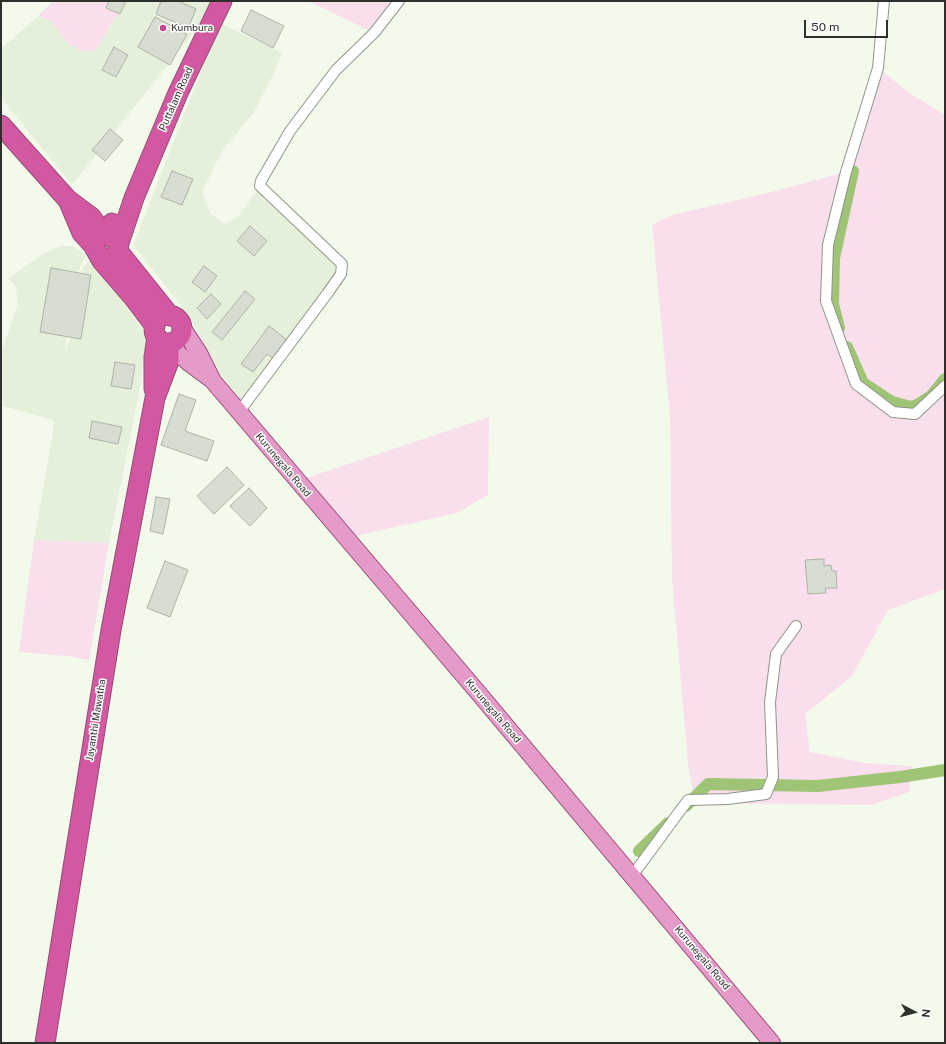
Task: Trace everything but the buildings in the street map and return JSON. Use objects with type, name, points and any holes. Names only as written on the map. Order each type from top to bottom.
[{"type":"highway","name":"Puttalam Road","points":[[107,247],[134,198],[178,93],[222,1]]},
{"type":"highway","points":[[1,125],[68,200],[82,233],[107,247],[133,296],[168,332]]},
{"type":"highway","name":"Jayanthi Mawatha","points":[[45,1043],[111,630],[155,398],[154,357],[168,332]]},
{"type":"main road","name":"Kurunegala Road","points":[[168,332],[199,353],[212,380],[772,1043]]},
{"type":"street","points":[[239,412],[341,274],[342,264],[260,186],[261,181],[290,131],[336,70],[374,33],[399,1]]},
{"type":"street","points":[[884,1],[878,68],[846,172],[828,245],[826,301],[856,384],[893,412],[915,414],[945,386]]},
{"type":"street","points":[[632,876],[688,800],[728,799],[766,794],[773,777],[770,702],[776,654],[796,626]]},
{"type":"shaded area","points":[[53,1],[125,1],[95,51],[82,51],[68,44],[52,22],[38,16]]},
{"type":"shaded area","points":[[125,1],[214,1],[207,16],[72,185],[1,98],[1,49],[38,16],[52,22],[68,44],[95,51]]},
{"type":"shaded area","points":[[308,1],[399,1],[374,33]]},
{"type":"shaded area","points":[[220,23],[282,53],[276,69],[254,112],[222,151],[202,192],[210,213],[224,224],[238,217],[260,186],[342,264],[327,294],[241,400],[221,374],[189,316],[135,247],[134,243]]},
{"type":"shaded area","points":[[878,68],[911,94],[945,115],[945,589],[888,610],[852,676],[805,714],[810,752],[865,763],[912,766],[909,792],[871,805],[695,803],[688,764],[672,578],[670,415],[652,225],[672,215],[767,193],[846,172]]},
{"type":"shaded area","points":[[60,246],[73,246],[86,255],[80,267],[74,291],[65,351],[72,335],[77,292],[83,268],[92,257],[147,337],[141,382],[109,543],[34,540],[53,433],[53,420],[3,406],[2,350],[18,304],[16,288],[9,278],[43,254]]},
{"type":"shaded area","points":[[489,417],[488,495],[457,513],[356,536],[306,478]]},
{"type":"shaded area","points":[[34,540],[109,543],[89,660],[67,656],[19,652]]},
{"type":"waterway","points":[[839,328],[833,304],[834,258],[853,171]]},
{"type":"waterway","points":[[847,347],[863,383],[892,402],[911,407],[919,404],[931,396],[945,379]]},
{"type":"waterway","points":[[686,806],[708,784],[818,786],[900,777],[945,770]]},
{"type":"waterway","points":[[639,851],[668,823]]},
{"type":"place","name":"Kumbura","points":[[163,28]]}]
